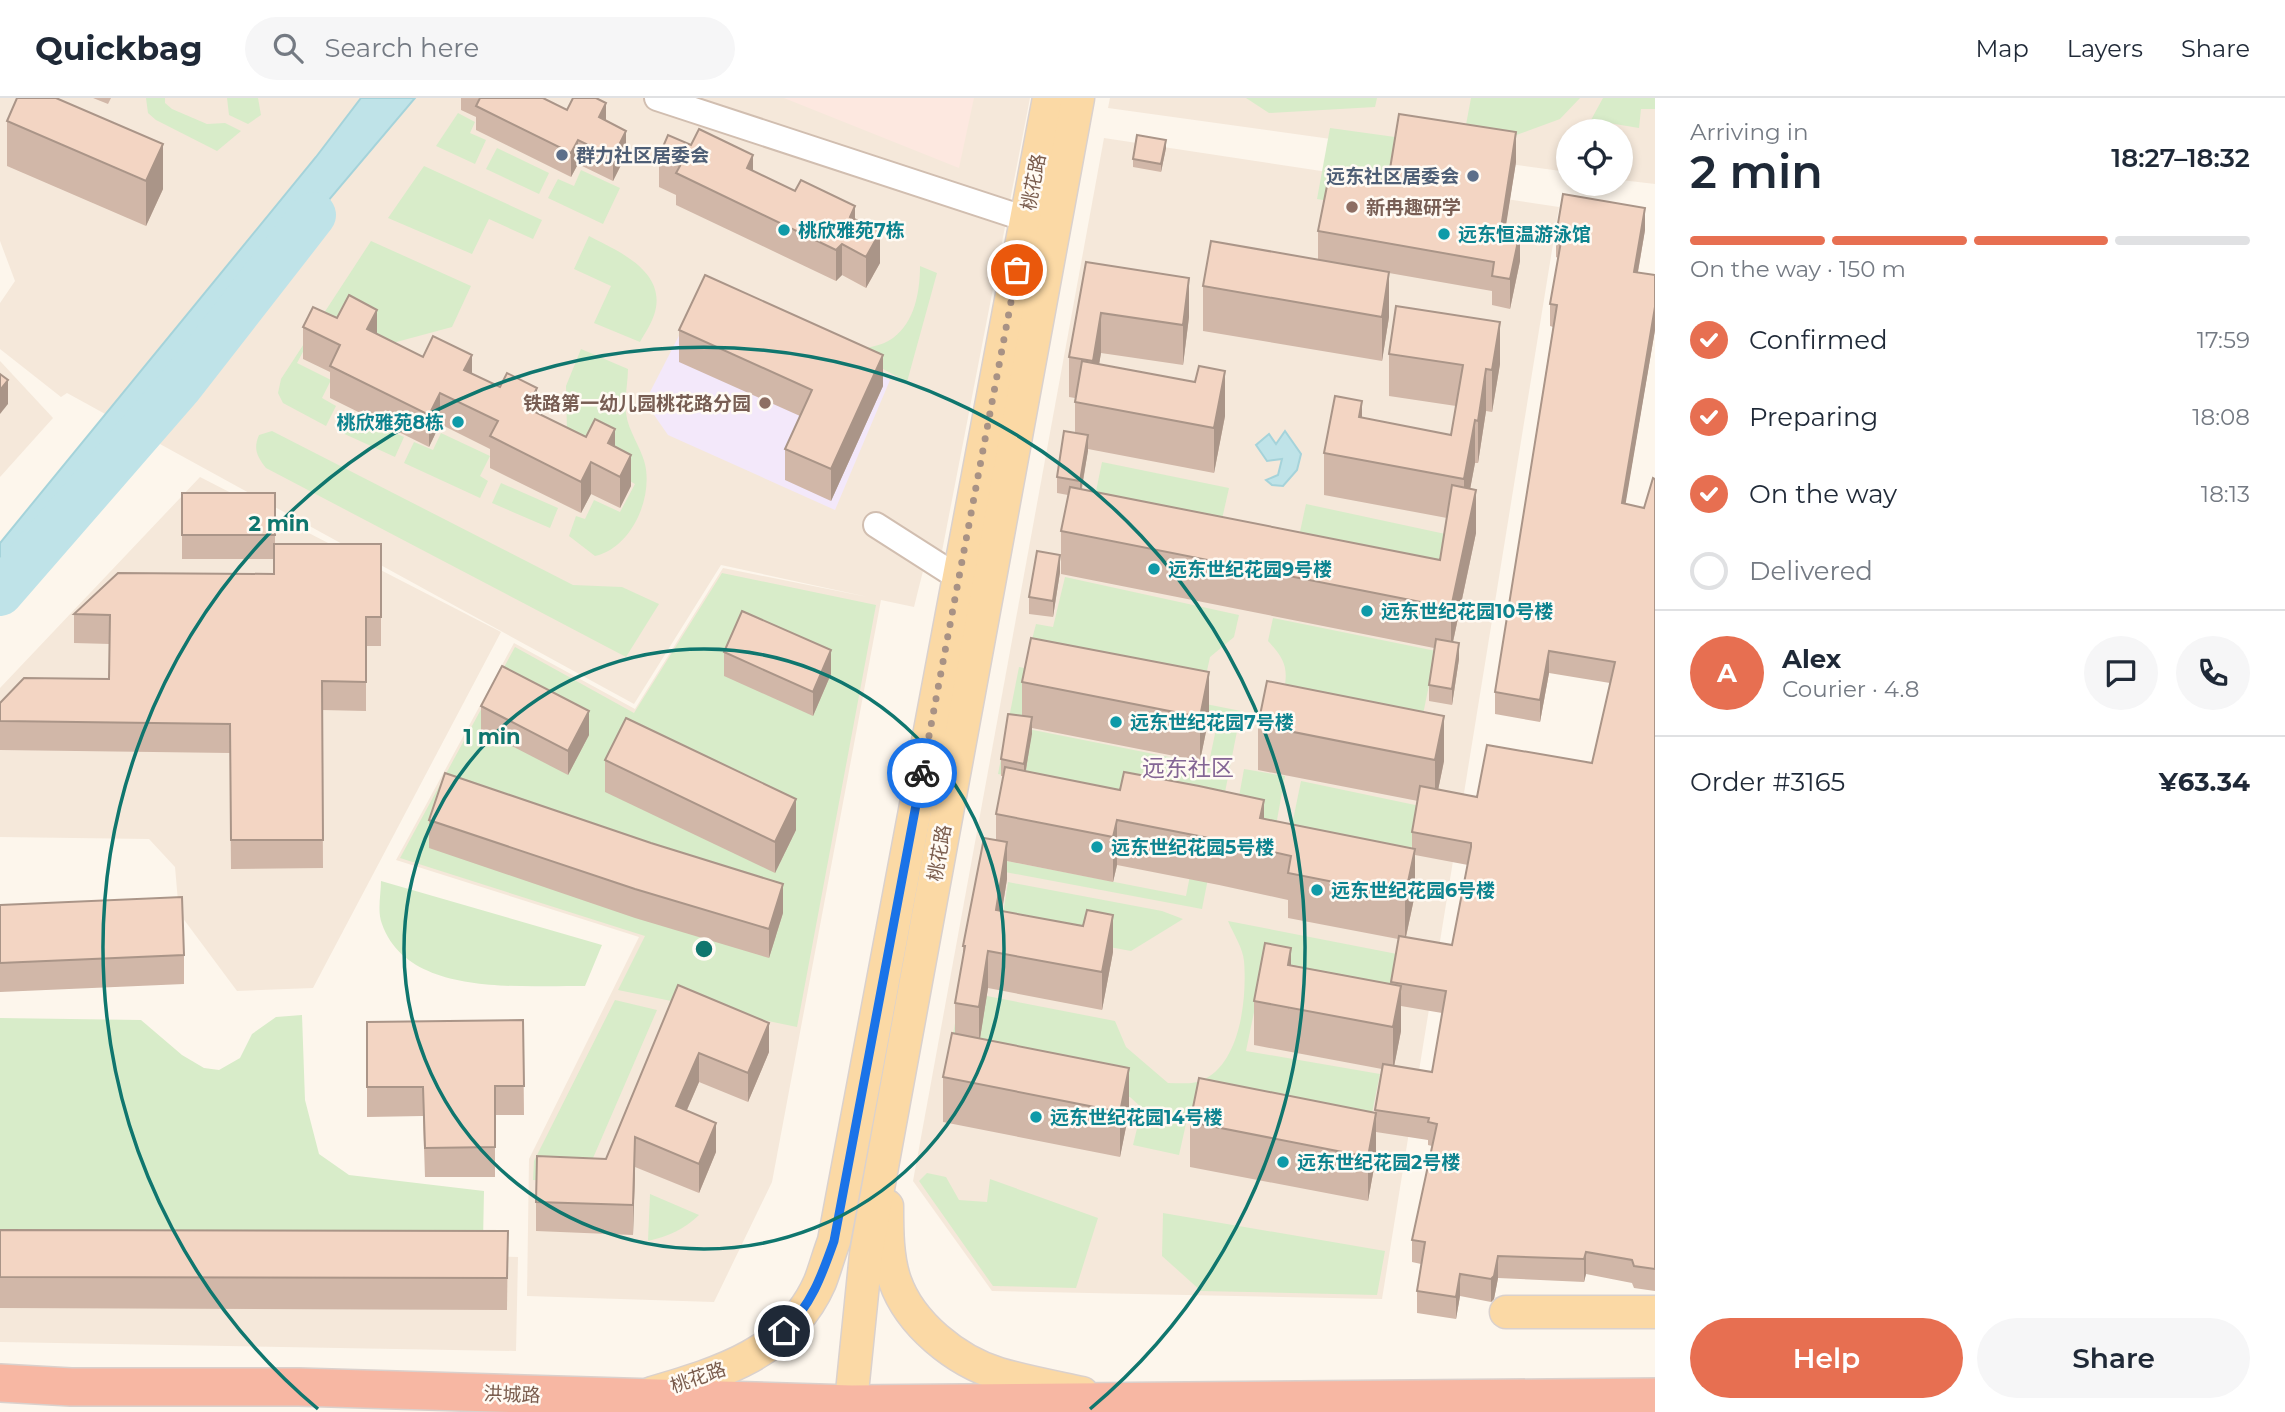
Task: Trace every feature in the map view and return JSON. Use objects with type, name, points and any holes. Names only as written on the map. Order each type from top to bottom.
[{"type":"highway","name":"洪城路","points":[[0,1383],[71,1387],[299,1387],[636,1398],[848,1410],[1118,1402],[1655,1397]]},
{"type":"main road","name":"桃花路","points":[[636,1398],[717,1374],[767,1347],[799,1318],[819,1283],[834,1241],[1049,98]]},
{"type":"main road","name":"桃花路","points":[[848,1410],[866,1254],[1078,98]]},
{"type":"main road","points":[[885,1149],[887,1238],[895,1281],[916,1320],[950,1350],[996,1373],[1118,1402]]},
{"type":"main road","points":[[1506,1312],[1655,1312]]},
{"type":"street","points":[[657,98],[1027,219]]},
{"type":"street","points":[[876,525],[959,578]]},
{"type":"shaded area","points":[[0,98],[1030,98],[938,572],[924,567],[914,607],[881,600],[772,1182],[714,1302],[527,1296],[529,1159],[639,937],[396,860],[514,643],[635,709],[723,568],[868,597],[721,565],[634,704],[67,393],[61,397],[0,349],[0,303],[15,281],[0,241]]},
{"type":"shaded area","points":[[784,98],[974,98],[959,168]]},
{"type":"shaded area","points":[[1110,98],[1655,98],[1655,184],[1633,181],[1633,119],[1556,119],[1556,170],[1108,108]]},
{"type":"shaded area","points":[[1104,138],[1559,207],[1382,1299],[992,1291],[913,1181]]},
{"type":"shaded area","name":"铁路第一幼儿园桃花路分园","points":[[702,291],[890,380],[835,510],[668,435],[652,412],[649,394]]},
{"type":"shaded area","points":[[0,361],[53,418],[0,477]]},
{"type":"shaded area","points":[[200,477],[501,632],[313,988],[237,991],[179,913],[175,867],[149,839],[0,837],[0,688]]},
{"type":"shaded area","points":[[0,1248],[518,1257],[516,1351],[0,1342]]},
{"type":"green space","points":[[146,98],[165,98],[165,103],[172,109],[207,124],[225,123],[241,131],[217,151],[156,120],[148,113]]},
{"type":"green space","points":[[227,98],[258,98],[261,115],[248,124],[229,115]]},
{"type":"green space","points":[[1246,98],[1377,98],[1375,107],[1269,113]]},
{"type":"green space","points":[[1471,98],[1580,98],[1560,119],[1508,138],[1465,130]]},
{"type":"green space","points":[[1603,98],[1655,98],[1655,109],[1641,109],[1639,128],[1633,127],[1633,119],[1592,119]]},
{"type":"green space","points":[[458,113],[475,122],[470,133],[486,140],[475,164],[436,146]]},
{"type":"green space","points":[[1330,128],[1395,137],[1399,143],[1388,211],[1317,199]]},
{"type":"green space","points":[[497,148],[549,173],[539,194],[486,169]]},
{"type":"green space","points":[[424,166],[542,220],[533,239],[489,219],[472,254],[388,218]]},
{"type":"green space","points":[[581,170],[620,188],[603,224],[548,198],[558,179],[574,186]]},
{"type":"green space","points":[[589,236],[637,264],[653,285],[657,298],[655,312],[640,342],[594,323],[611,286],[574,269]]},
{"type":"green space","points":[[371,241],[471,286],[452,327],[389,344],[313,333],[297,363],[331,380],[322,398],[336,406],[326,426],[283,403],[278,393],[281,379]]},
{"type":"green space","points":[[920,266],[937,273],[907,382],[850,351],[883,343],[893,338],[906,324],[915,305]]},
{"type":"green space","points":[[581,349],[628,369],[626,413],[645,464],[647,478],[642,506],[629,533],[608,551],[595,556],[569,536],[576,516],[585,519],[594,500],[620,512],[635,484],[616,473],[567,433],[566,386]]},
{"type":"green space","points":[[346,411],[404,437],[395,457],[338,431]]},
{"type":"green space","points":[[272,431],[573,585],[622,587],[659,604],[626,657],[266,468],[258,456],[256,444],[259,435]]},
{"type":"green space","points":[[441,433],[490,456],[480,476],[488,481],[480,498],[404,463],[414,442],[433,450]]},
{"type":"green space","points":[[1102,462],[1229,488],[1220,528],[1094,501]]},
{"type":"green space","points":[[501,483],[558,508],[550,528],[492,503]]},
{"type":"green space","points":[[1306,504],[1450,535],[1442,572],[1298,541]]},
{"type":"green space","points":[[722,573],[876,605],[797,1027],[618,990],[645,936],[400,858],[515,647],[634,713]]},
{"type":"green space","points":[[1065,577],[1239,615],[1234,637],[1210,657],[1203,689],[1029,651],[1036,624],[1053,627]]},
{"type":"green space","points":[[1273,618],[1436,651],[1420,729],[1282,701],[1285,668],[1280,656],[1268,641]]},
{"type":"green space","points":[[1019,667],[1241,711],[1202,909],[984,868],[986,857],[1186,896],[1199,829],[1167,823],[1178,767],[1207,772],[1216,729],[1213,717],[1030,681],[1011,776],[998,774]]},
{"type":"green space","points":[[1023,728],[1179,759],[1166,822],[1010,791]]},
{"type":"green space","points":[[1244,769],[1285,776],[1275,831],[1234,824]]},
{"type":"green space","points":[[1301,781],[1420,806],[1410,855],[1291,830]]},
{"type":"green space","points":[[381,881],[602,945],[585,986],[500,985],[441,976],[416,965],[396,948],[382,924],[379,909]]},
{"type":"green space","points":[[1008,882],[1162,911],[1183,919],[1131,951],[1001,927]]},
{"type":"green space","points":[[1228,921],[1397,954],[1387,1008],[1260,983],[1246,1051],[1380,1074],[1366,1142],[1203,1110],[1188,1115],[1179,1155],[1133,1145],[1142,1108],[1130,1097],[948,1061],[961,991],[1115,1021],[1126,1047],[1168,1083],[1192,1083],[1205,1079],[1227,1058],[1234,1043],[1242,1009],[1245,976],[1243,956]]},
{"type":"green space","points":[[615,1000],[657,1010],[590,1165],[632,1184],[533,1180],[534,1161]]},
{"type":"green space","points":[[302,1015],[305,1100],[319,1154],[349,1175],[484,1191],[483,1241],[0,1236],[0,1018],[141,1020],[182,1055],[204,1068],[219,1070],[240,1058],[252,1034],[276,1017]]},
{"type":"green space","points":[[927,1173],[946,1177],[959,1200],[987,1202],[990,1179],[1098,1218],[1076,1288],[993,1286],[919,1181]]},
{"type":"green space","points":[[650,1194],[699,1215],[675,1232],[648,1241]]},
{"type":"green space","points":[[1163,1213],[1385,1251],[1377,1295],[1201,1291],[1162,1256]]},
{"type":"water","points":[[361,98],[415,98],[0,589],[0,543],[316,157]]},
{"type":"water","points":[[1285,431],[1301,454],[1297,470],[1283,486],[1272,485],[1266,480],[1278,475],[1282,459],[1267,461],[1256,445],[1269,434],[1276,444]]},
{"type":"building","points":[[17,98],[56,98],[163,144],[146,181],[7,121]]},
{"type":"building","points":[[480,98],[543,98],[567,110],[573,98],[596,98],[606,103],[599,117],[626,131],[613,157],[578,140],[571,153],[476,106]]},
{"type":"building","points":[[1399,114],[1516,132],[1501,228],[1520,232],[1510,279],[1492,276],[1494,262],[1318,231],[1330,171],[1388,181]]},
{"type":"building","points":[[699,129],[753,155],[747,168],[795,191],[801,180],[855,206],[850,217],[880,232],[866,257],[842,244],[836,250],[676,173],[680,166],[659,156],[668,135],[691,145]]},
{"type":"building","points":[[1137,135],[1166,140],[1161,164],[1133,159]]},
{"type":"building","points":[[1563,196],[1645,208],[1634,272],[1655,275],[1655,307],[1622,503],[1644,508],[1653,478],[1655,479],[1655,1269],[1634,1266],[1632,1260],[1586,1252],[1584,1259],[1498,1256],[1491,1279],[1460,1274],[1456,1297],[1417,1291],[1425,1242],[1412,1240],[1437,1124],[1428,1122],[1429,1118],[1375,1110],[1383,1064],[1432,1072],[1446,991],[1391,982],[1399,936],[1452,945],[1471,847],[1471,843],[1412,832],[1420,786],[1477,797],[1487,745],[1592,763],[1615,662],[1549,651],[1540,700],[1495,692],[1557,305],[1550,304],[1562,236],[1556,235]]},
{"type":"building","points":[[1211,241],[1389,272],[1382,317],[1203,286]]},
{"type":"building","points":[[1086,262],[1189,278],[1183,325],[1101,313],[1093,361],[1069,357]]},
{"type":"building","points":[[705,275],[883,355],[831,469],[785,449],[812,390],[679,330]]},
{"type":"building","points":[[349,295],[377,310],[367,329],[423,357],[433,336],[472,355],[464,370],[500,387],[507,373],[537,388],[527,408],[586,437],[595,419],[615,429],[608,443],[631,455],[620,477],[591,462],[581,482],[490,436],[498,421],[440,393],[429,415],[330,366],[340,345],[303,327],[313,307],[337,318]]},
{"type":"building","points":[[1396,306],[1500,322],[1492,370],[1486,369],[1478,421],[1475,420],[1464,479],[1324,453],[1335,396],[1362,401],[1359,417],[1451,435],[1463,365],[1389,354]]},
{"type":"building","points":[[1082,361],[1195,382],[1199,366],[1225,371],[1214,428],[1075,402]]},
{"type":"building","points":[[0,374],[8,380],[0,390]]},
{"type":"building","points":[[1064,431],[1088,435],[1080,481],[1057,477]]},
{"type":"building","points":[[1452,485],[1476,490],[1451,608],[1061,531],[1070,487],[1440,560]]},
{"type":"building","points":[[182,493],[275,493],[275,535],[182,535]]},
{"type":"building","points":[[274,544],[381,544],[381,617],[366,617],[366,682],[322,681],[323,840],[231,840],[230,724],[0,721],[0,703],[24,678],[109,679],[110,615],[74,614],[118,573],[274,574]]},
{"type":"building","points":[[1037,551],[1060,555],[1053,601],[1029,597]]},
{"type":"building","points":[[742,611],[831,650],[813,692],[724,652]]},
{"type":"building","points":[[1031,638],[1209,672],[1200,717],[1022,682]]},
{"type":"building","points":[[1436,639],[1459,643],[1452,689],[1429,685]]},
{"type":"building","points":[[502,666],[589,711],[568,751],[481,706]]},
{"type":"building","points":[[1267,681],[1444,716],[1435,760],[1258,725]]},
{"type":"building","points":[[1008,714],[1032,717],[1024,764],[1001,759]]},
{"type":"building","points":[[626,718],[796,799],[775,842],[605,760]]},
{"type":"building","points":[[1005,767],[1120,790],[1124,772],[1264,800],[1260,818],[1415,849],[1405,896],[1288,873],[1291,856],[1219,840],[1117,820],[1113,837],[996,814]]},
{"type":"building","points":[[445,773],[651,843],[783,884],[769,929],[635,889],[429,820]]},
{"type":"building","points":[[984,838],[1007,842],[996,910],[1083,926],[1087,910],[1113,915],[1102,972],[988,951],[979,1007],[955,1003]]},
{"type":"building","points":[[182,897],[184,955],[0,963],[0,905]]},
{"type":"building","points":[[1265,943],[1291,948],[1288,965],[1401,986],[1393,1027],[1254,1001]]},
{"type":"building","points":[[678,985],[769,1023],[748,1073],[699,1053],[676,1106],[716,1123],[699,1164],[635,1137],[633,1205],[536,1202],[537,1156],[606,1159]]},
{"type":"building","points":[[523,1020],[524,1086],[495,1086],[495,1147],[425,1148],[423,1087],[367,1087],[367,1022]]},
{"type":"building","points":[[952,1033],[1129,1068],[1120,1112],[943,1077]]},
{"type":"building","points":[[1199,1078],[1376,1113],[1368,1157],[1190,1122]]},
{"type":"building","points":[[0,1230],[508,1231],[507,1278],[0,1277]]},
{"type":"waterway","points":[[0,593],[180,386],[313,215]]},
{"type":"way so far","points":[[922,773],[1017,270]]},
{"type":"place","name":"群力社区居委会","points":[[562,155]]},
{"type":"place","name":"远东社区居委会","points":[[1473,176]]},
{"type":"place","name":"新冉趣研学","points":[[1352,207]]},
{"type":"place","name":"桃欣雅苑7栋","points":[[784,230]]},
{"type":"place","name":"远东恒温游泳馆","points":[[1444,234]]},
{"type":"place","name":"铁路第一幼儿园桃花路分园","points":[[765,403]]},
{"type":"place","name":"桃欣雅苑8栋","points":[[458,422]]},
{"type":"place","name":"远东世纪花园9号楼","points":[[1154,569]]},
{"type":"place","name":"远东世纪花园10号楼","points":[[1367,611]]},
{"type":"place","name":"远东世纪花园7号楼","points":[[1116,722]]},
{"type":"place","name":"远东世纪花园5号楼","points":[[1097,847]]},
{"type":"place","name":"远东世纪花园6号楼","points":[[1317,890]]},
{"type":"place","name":"远东世纪花园14号楼","points":[[1036,1117]]},
{"type":"place","name":"远东世纪花园2号楼","points":[[1283,1162]]},
{"type":"district","name":"远东社区","points":[[1188,768]]},
{"type":"route","points":[[784,1331],[799,1318],[819,1283],[834,1241],[922,773]]}]
